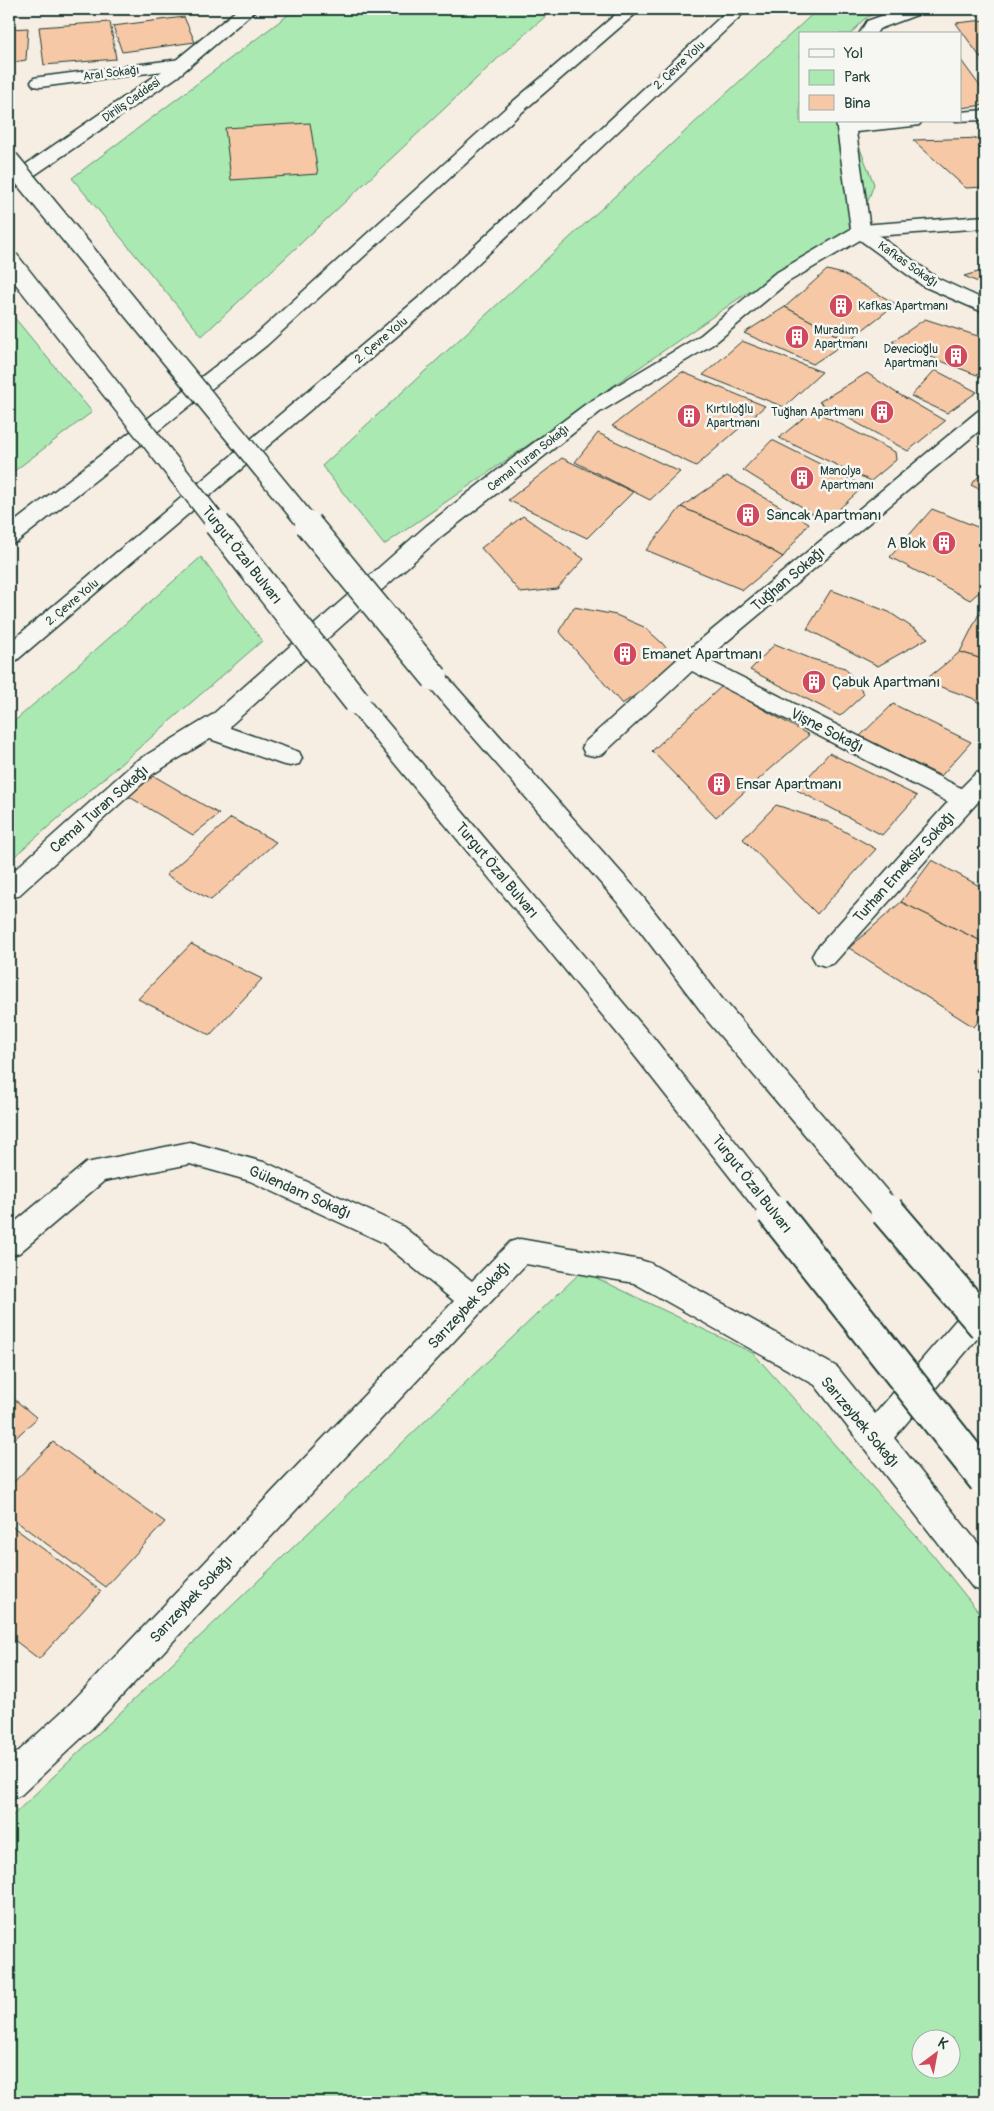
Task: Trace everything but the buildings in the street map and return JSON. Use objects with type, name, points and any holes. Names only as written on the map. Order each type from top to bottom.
[{"type":"main road","name":"Diriliş Caddesi","points":[[9,184],[181,64],[248,9]]},
{"type":"main road","points":[[9,537],[260,341],[515,109],[632,9]]},
{"type":"main road","name":"2. Çevre Yolu","points":[[9,655],[430,298],[739,9]]},
{"type":"main road","points":[[868,32],[873,25],[916,9]]},
{"type":"main road","name":"Aral Sokağı","points":[[40,82],[181,64]]},
{"type":"main road","points":[[962,117],[985,115]]},
{"type":"main road","points":[[890,122],[845,124],[861,230],[985,222]]},
{"type":"main road","points":[[9,160],[435,678],[634,904],[717,1012],[985,1325]]},
{"type":"main road","name":"Kafkas Sokağı","points":[[861,230],[930,282],[985,307]]},
{"type":"main road","name":"Cemal Turan Sokağı","points":[[9,889],[144,768],[221,721],[434,531],[593,408],[708,339],[781,278],[861,230]]},
{"type":"main road","name":"Turgut Özal Bulvarı","points":[[9,260],[357,702],[642,1044],[985,1479]]},
{"type":"main road","name":"Tuğhan Sokağı","points":[[594,748],[690,660],[985,415]]},
{"type":"main road","name":"Vişne Sokağı","points":[[690,660],[964,800]]},
{"type":"main road","points":[[221,721],[216,732],[290,758]]},
{"type":"main road","name":"Turhan Emeksiz Sokağı","points":[[825,956],[985,779]]},
{"type":"main road","name":"Gülendam Sokağı","points":[[9,1244],[96,1171],[190,1153],[256,1171],[392,1234],[474,1300]]},
{"type":"main road","name":"Sarızeybek Sokağı","points":[[9,1783],[80,1717],[520,1251],[640,1272],[826,1376],[985,1577]]},
{"type":"main road","points":[[875,1437],[985,1308]]},
{"type":"green space","points":[[296,9],[554,9],[510,47],[202,336],[72,178]]},
{"type":"green space","points":[[818,9],[881,9],[863,20],[853,32],[799,32],[799,122],[849,122],[874,184],[860,223],[738,299],[384,545],[322,466]]},
{"type":"green space","points":[[9,311],[92,412],[9,475]]},
{"type":"green space","points":[[201,557],[262,641],[9,861],[9,726]]},
{"type":"green space","points":[[582,1271],[753,1353],[932,1554],[985,1620],[985,2102],[9,2102],[9,1819]]},
{"type":"place","name":"Kafkas Apartmanı","points":[[841,306]]},
{"type":"place","name":"Muradım Apartmanı","points":[[797,337]]},
{"type":"place","name":"Devecioğlu Apartmanı","points":[[956,356]]},
{"type":"place","name":"Tuğhan Apartmanı","points":[[882,412]]},
{"type":"place","name":"Kırtıloğlu Apartmanı","points":[[689,416]]},
{"type":"place","name":"Manolya Apartmanı","points":[[802,478]]},
{"type":"place","name":"Sancak Apartmanı","points":[[748,515]]},
{"type":"place","name":"A Blok","points":[[944,543]]},
{"type":"place","name":"Emanet Apartmanı","points":[[625,654]]},
{"type":"place","name":"Çabuk Apartmanı","points":[[814,682]]},
{"type":"place","name":"Ensar Apartmanı","points":[[719,784]]}]
